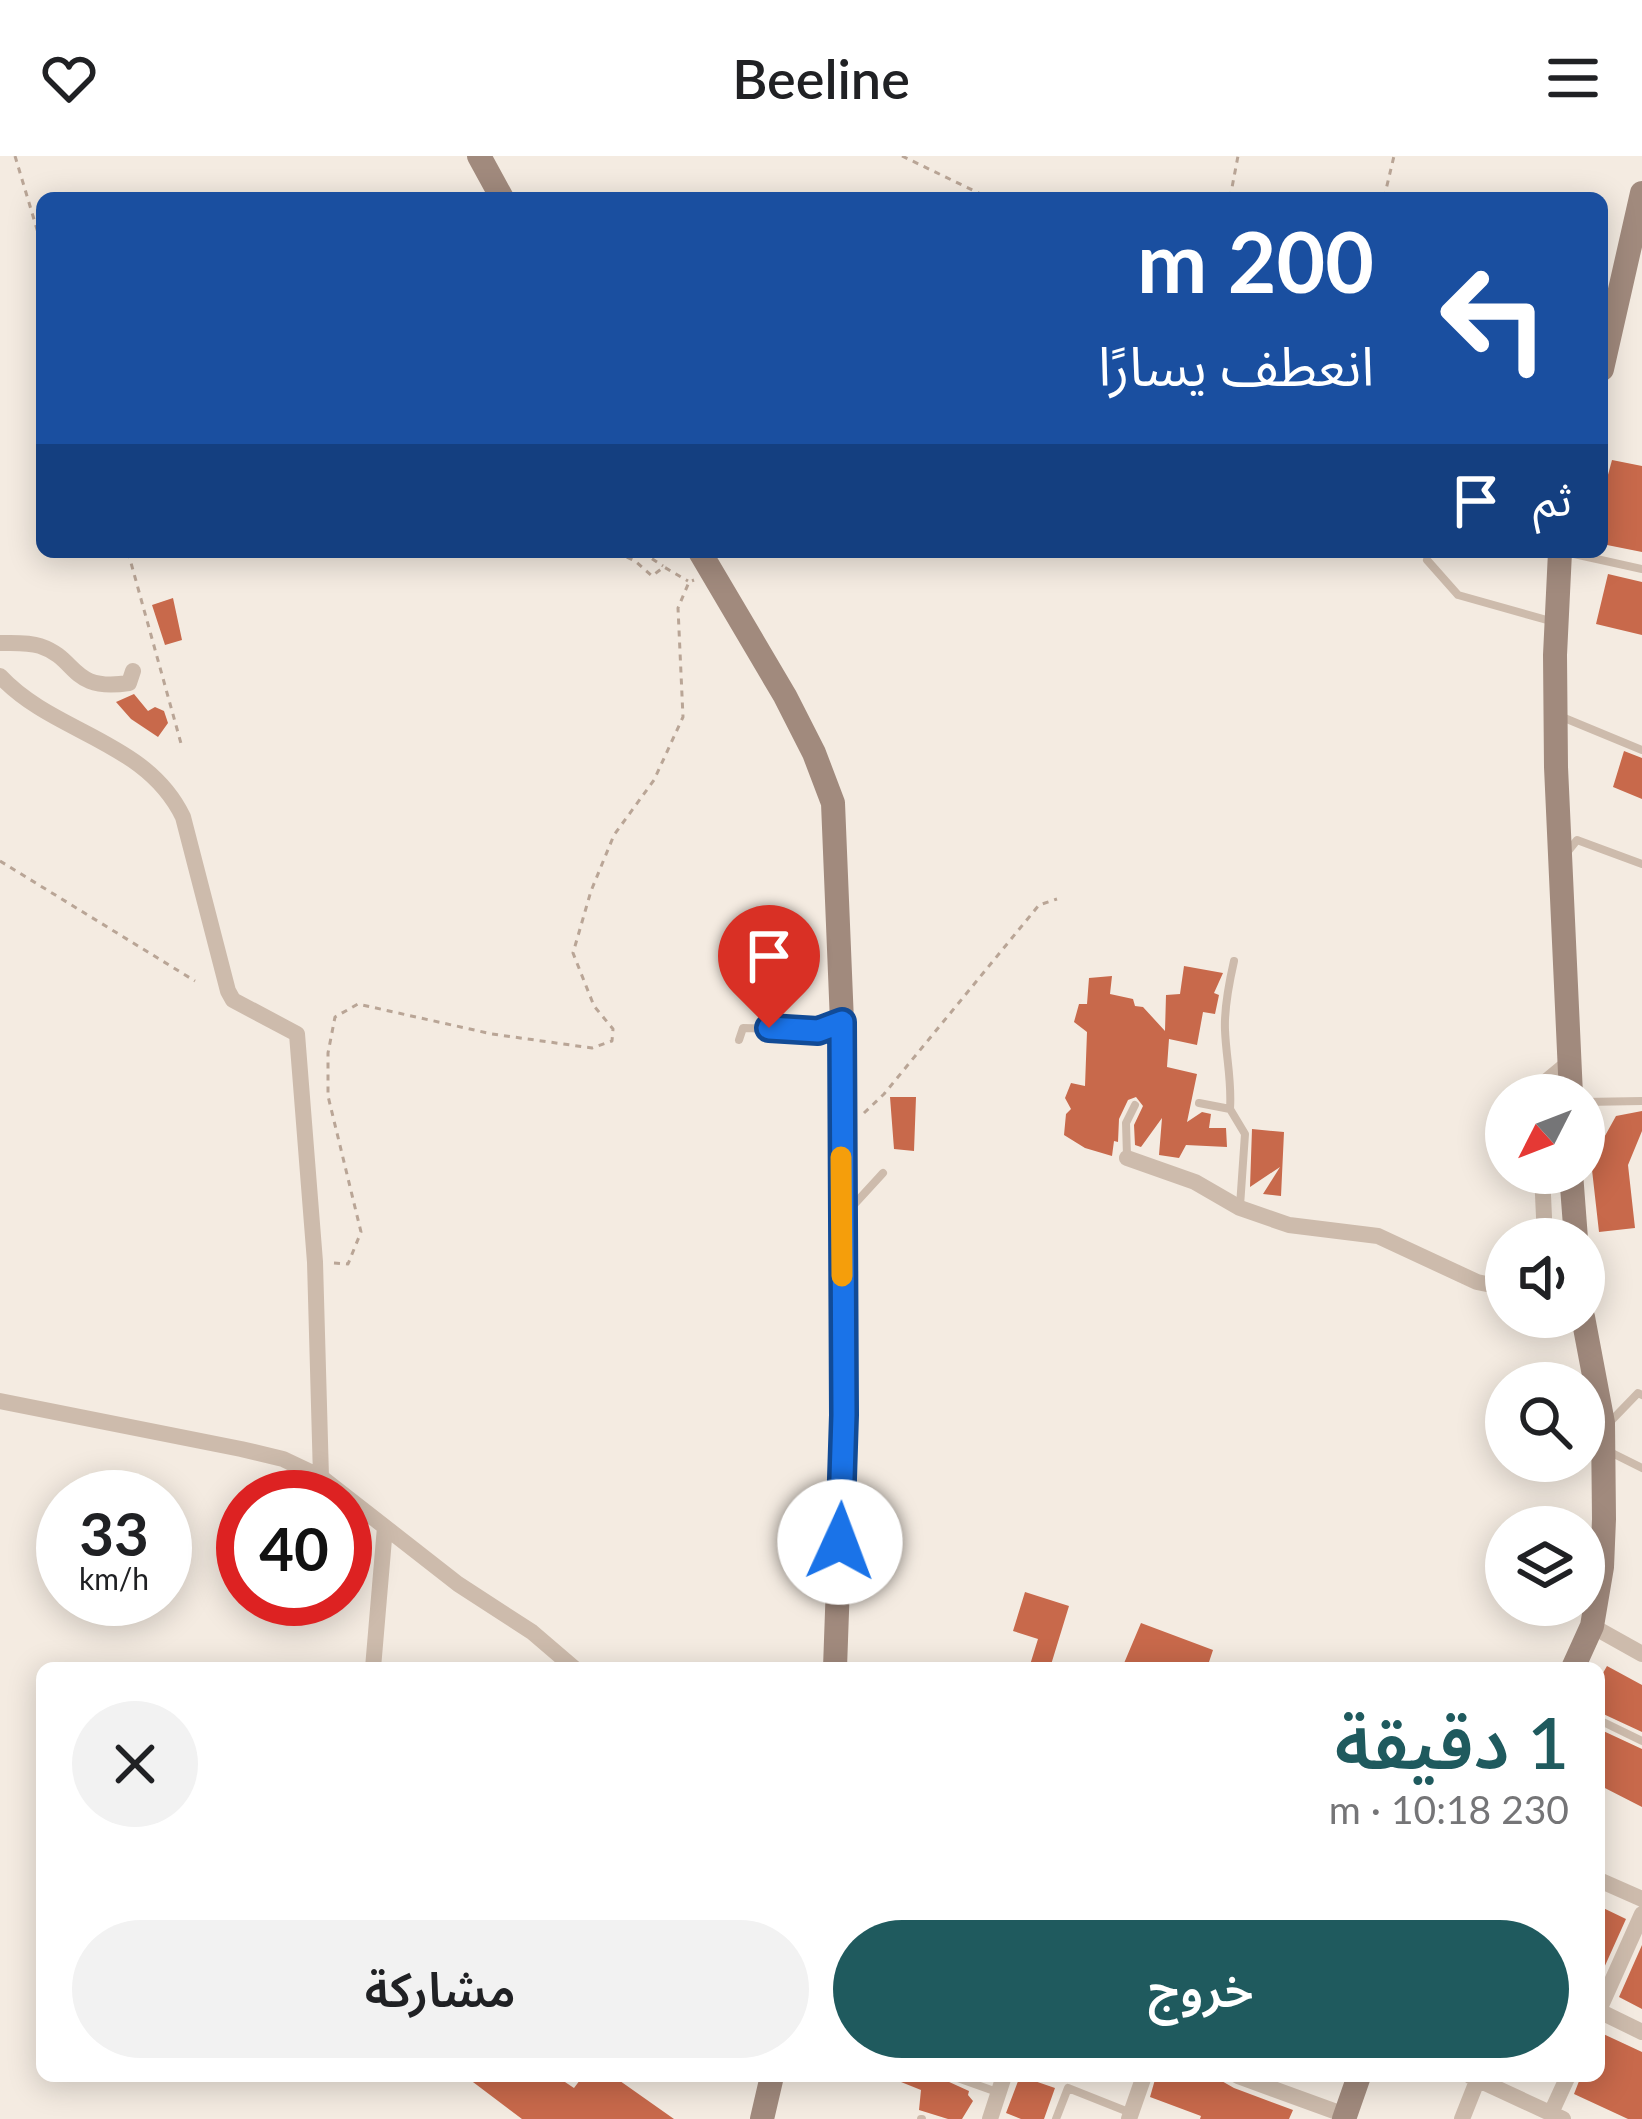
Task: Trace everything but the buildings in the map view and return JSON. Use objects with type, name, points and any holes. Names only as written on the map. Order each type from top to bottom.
[{"type":"street","points":[[479,156],[499,192]]},
{"type":"street","points":[[1608,347],[1635,249],[1642,193]]},
{"type":"street","points":[[1561,558],[1555,714],[1570,1074]]},
{"type":"street","points":[[701,570],[784,696],[833,803],[842,1022],[844,1415],[835,1662]]},
{"type":"street","points":[[0,643],[43,647],[84,680],[109,686],[129,682],[133,671]]},
{"type":"street","points":[[0,676],[20,698],[148,769],[171,792],[183,817],[228,991],[233,1000],[297,1034],[315,1262],[321,1470]]},
{"type":"street","points":[[1555,1074],[1570,1061]]},
{"type":"street","points":[[1127,1158],[1196,1182],[1240,1208],[1289,1225],[1378,1236],[1485,1284]]},
{"type":"street","points":[[0,1401],[241,1449],[305,1470]]},
{"type":"street","points":[[372,1517],[567,1662]]},
{"type":"street","points":[[374,1662],[385,1527]]},
{"type":"street","points":[[1576,1662],[1592,1626],[1642,1654]]},
{"type":"street","points":[[1605,1883],[1642,1900]]},
{"type":"street","points":[[1605,1997],[1642,1914]]},
{"type":"street","points":[[1605,2013],[1642,2032]]},
{"type":"street","points":[[762,2119],[771,2082]]},
{"type":"street","points":[[1130,2116],[1142,2082]]},
{"type":"street","points":[[1253,2082],[1339,2116],[1356,2082]]},
{"type":"street","points":[[1462,2119],[1474,2082]]},
{"type":"street","points":[[1486,2082],[1557,2116],[1566,2082]]},
{"type":"street","points":[[990,2119],[1001,2084]]},
{"type":"lane","points":[[1590,558],[1642,569]]},
{"type":"lane","points":[[1427,560],[1458,595],[1556,622]]},
{"type":"lane","points":[[1555,714],[1642,750]]},
{"type":"lane","points":[[1560,861],[1577,840],[1642,864]]},
{"type":"lane","points":[[1234,961],[1225,1035],[1231,1063],[1231,1109],[1245,1134],[1240,1208]]},
{"type":"lane","points":[[739,1040],[743,1028],[818,1031],[842,1022]]},
{"type":"lane","points":[[1605,1102],[1642,1101]]},
{"type":"lane","points":[[1199,1103],[1231,1109]]},
{"type":"lane","points":[[1127,1158],[1126,1124],[1136,1105]]},
{"type":"lane","points":[[842,1219],[883,1173]]},
{"type":"lane","points":[[1605,1437],[1638,1393],[1642,1395]]},
{"type":"lane","points":[[1605,1439],[1642,1468]]},
{"type":"lane","points":[[1605,1723],[1642,1741]]},
{"type":"lane","points":[[1056,2119],[1068,2088],[1130,2116]]},
{"type":"path","points":[[15,156],[36,221]]},
{"type":"path","points":[[902,156],[977,192]]},
{"type":"path","points":[[1231,192],[1238,156]]},
{"type":"path","points":[[1385,192],[1394,156]]},
{"type":"path","points":[[130,558],[182,747]]},
{"type":"path","points":[[629,558],[652,576],[664,567]]},
{"type":"path","points":[[315,1262],[347,1264],[361,1232],[328,1096],[328,1053],[335,1017],[358,1004],[532,1040],[592,1048],[612,1040],[613,1029],[594,1006],[573,953],[614,835],[654,780],[683,717],[678,608],[701,570],[664,567],[651,558]]},
{"type":"path","points":[[0,861],[195,981]]},
{"type":"path","points":[[884,1094],[1039,905],[1058,899]]},
{"type":"slow traffic","points":[[841,1157],[842,1276]]},
{"type":"route","points":[[769,1028],[818,1031],[842,1022],[840,1542]]}]
